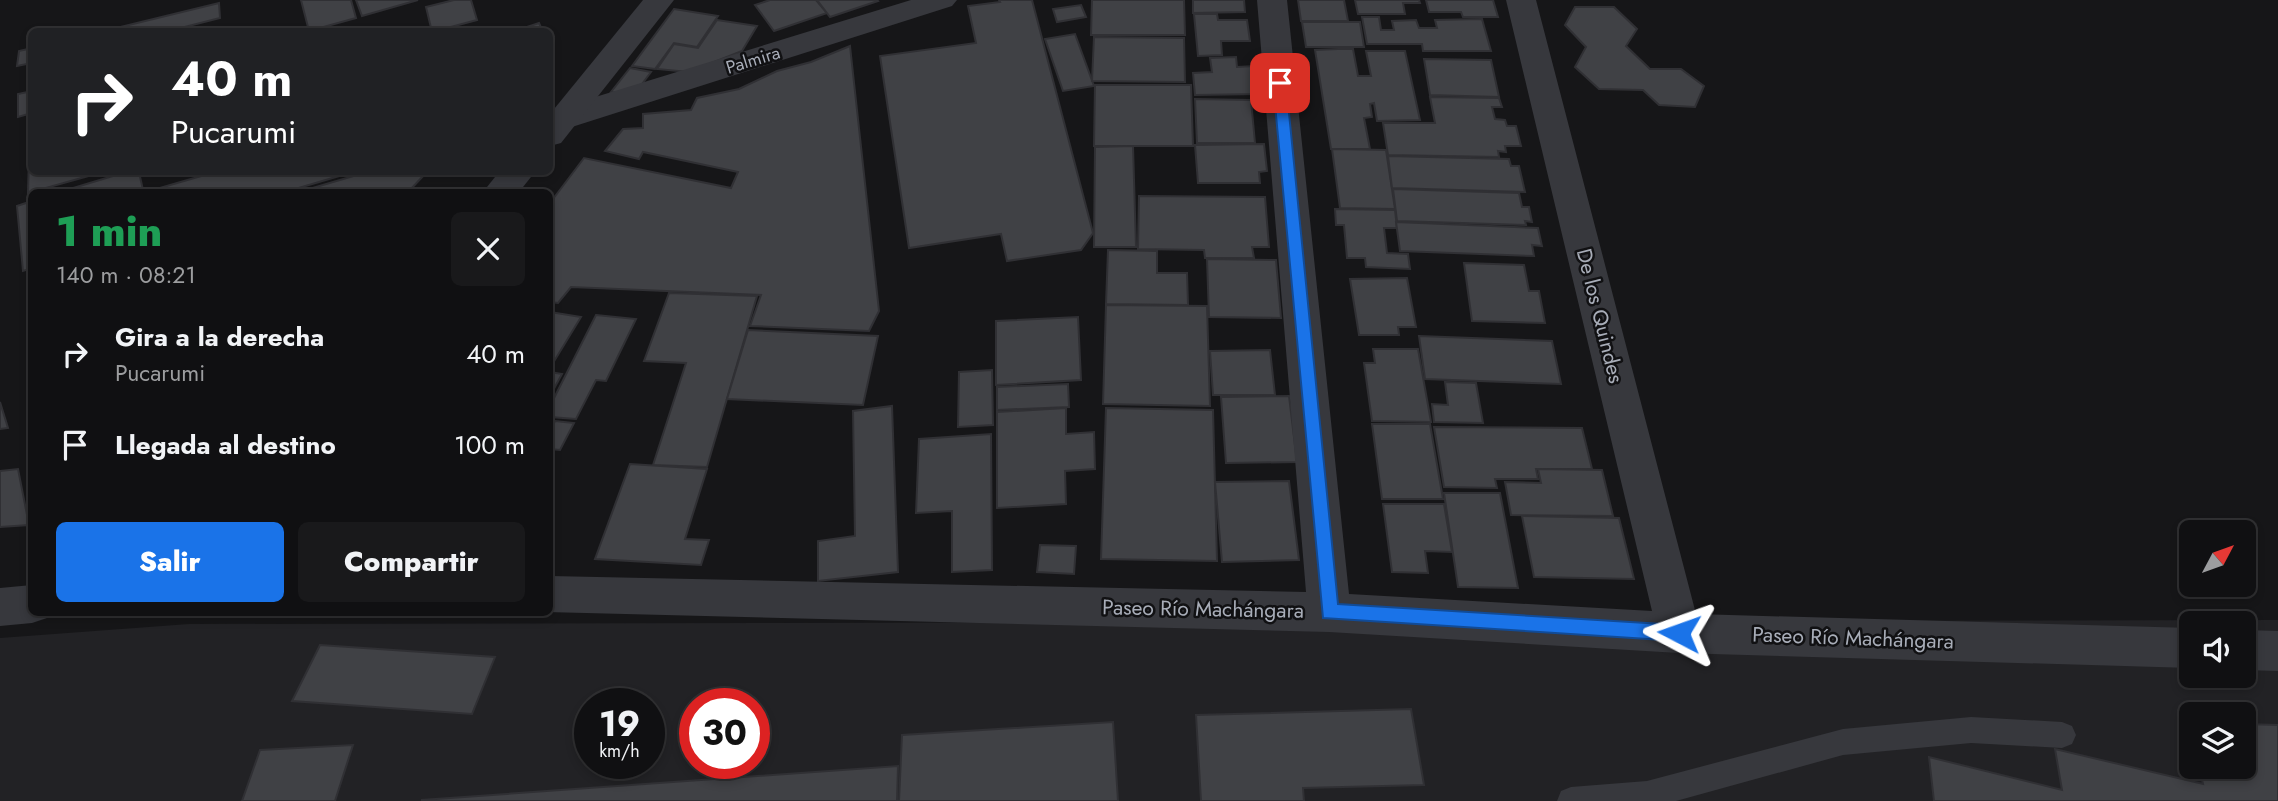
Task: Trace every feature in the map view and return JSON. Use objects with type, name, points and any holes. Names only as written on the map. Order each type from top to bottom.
[{"type":"street","points":[[556,127],[659,0]]},
{"type":"street","name":"Palmira","points":[[556,127],[942,0]]},
{"type":"street","points":[[1272,0],[1329,612]]},
{"type":"street","name":"De los Quindes","points":[[1521,0],[1679,633]]},
{"type":"street","points":[[503,189],[515,175]]},
{"type":"street","name":"Paseo Río Machángara","points":[[553,595],[1329,612],[1679,633],[2179,648]]},
{"type":"street","points":[[0,607],[28,604]]},
{"type":"street","points":[[2256,649],[2278,650]]},
{"type":"lane","points":[[1571,801],[1647,795],[1843,742],[1971,730],[2062,735]]},
{"type":"shaded area","points":[[2179,620],[2179,688],[2256,688],[2256,620],[2278,620],[2278,801],[0,801],[0,638],[189,624]]},
{"type":"building","points":[[301,0],[351,0],[356,18],[320,28],[308,28]]},
{"type":"building","points":[[356,0],[418,0],[362,16]]},
{"type":"building","points":[[454,0],[471,0],[477,20],[447,28],[431,28],[426,7]]},
{"type":"building","points":[[770,0],[816,0],[827,13],[774,31],[755,5]]},
{"type":"building","points":[[817,0],[877,0],[878,1],[830,17]]},
{"type":"building","points":[[999,0],[1032,0],[1093,233],[1081,250],[1007,261],[1001,234],[909,248],[880,56],[976,43],[968,6],[1000,2]]},
{"type":"building","points":[[1092,0],[1184,0],[1185,35],[1091,35]]},
{"type":"building","points":[[1193,0],[1244,0],[1245,12],[1193,13]]},
{"type":"building","points":[[1298,0],[1344,0],[1348,21],[1301,21]]},
{"type":"building","points":[[1355,0],[1419,0],[1420,3],[1403,3],[1405,14],[1358,14]]},
{"type":"building","points":[[1426,0],[1493,0],[1498,17],[1463,17],[1461,12],[1429,12]]},
{"type":"building","points":[[219,3],[220,18],[181,28],[116,28]]},
{"type":"building","points":[[1081,5],[1086,17],[1057,22],[1053,9]]},
{"type":"building","points":[[1575,7],[1614,7],[1637,29],[1626,46],[1650,69],[1681,69],[1704,86],[1695,107],[1659,105],[1643,90],[1599,89],[1575,67],[1586,47],[1565,25]]},
{"type":"building","points":[[674,9],[718,16],[697,47],[674,43],[655,69],[632,66]]},
{"type":"building","points":[[1194,14],[1217,14],[1218,20],[1247,20],[1250,41],[1221,41],[1222,55],[1198,56]]},
{"type":"building","points":[[1362,17],[1379,17],[1381,30],[1394,30],[1392,21],[1416,20],[1419,28],[1437,28],[1435,20],[1482,19],[1491,51],[1423,51],[1422,44],[1367,44]]},
{"type":"building","points":[[717,20],[757,26],[742,51],[689,72],[657,69],[674,44],[698,48]]},
{"type":"building","points":[[1302,22],[1360,22],[1364,47],[1306,47]]},
{"type":"building","points":[[539,23],[541,28],[524,28]]},
{"type":"building","points":[[1075,34],[1094,86],[1063,91],[1045,39]]},
{"type":"building","points":[[1094,37],[1184,38],[1185,82],[1092,81]]},
{"type":"building","points":[[850,46],[879,311],[869,331],[750,326],[761,295],[571,287],[558,303],[553,302],[553,199],[584,158],[731,188],[738,172],[643,152],[639,159],[605,151],[623,129],[643,128],[643,114],[691,110],[697,98],[739,89],[777,71],[811,62]]},
{"type":"building","points":[[28,49],[28,64],[17,66],[19,51]]},
{"type":"building","points":[[1353,49],[1358,76],[1371,76],[1366,51],[1405,51],[1420,120],[1377,121],[1374,103],[1370,104],[1372,117],[1364,118],[1370,149],[1331,149],[1315,50]]},
{"type":"building","points":[[1236,57],[1237,67],[1255,66],[1259,94],[1195,95],[1193,73],[1212,72],[1210,58]]},
{"type":"building","points":[[1424,59],[1491,60],[1499,97],[1430,95]]},
{"type":"building","points":[[630,68],[651,72],[633,96],[611,92]]},
{"type":"building","points":[[1095,85],[1191,85],[1193,146],[1094,146]]},
{"type":"building","points":[[28,92],[28,114],[18,117],[18,94]]},
{"type":"building","points":[[1430,97],[1499,98],[1502,107],[1492,107],[1495,119],[1505,120],[1507,126],[1516,126],[1521,146],[1505,146],[1506,152],[1498,151],[1499,157],[1388,155],[1383,123],[1435,123]]},
{"type":"building","points":[[1195,99],[1251,100],[1255,143],[1197,143]]},
{"type":"building","points":[[1264,144],[1267,171],[1259,172],[1260,183],[1198,183],[1195,145]]},
{"type":"building","points":[[1133,146],[1136,247],[1094,247],[1095,147]]},
{"type":"building","points":[[1332,149],[1386,150],[1395,209],[1340,208]]},
{"type":"building","points":[[1388,156],[1509,159],[1511,166],[1519,166],[1525,192],[1392,188]]},
{"type":"building","points":[[28,175],[92,175],[42,189],[28,189]]},
{"type":"building","points":[[116,175],[140,175],[143,189],[70,189]]},
{"type":"building","points":[[205,175],[343,175],[295,189],[156,189]]},
{"type":"building","points":[[357,175],[424,175],[411,189],[309,189]]},
{"type":"building","points":[[1393,189],[1519,193],[1522,207],[1529,207],[1532,222],[1525,221],[1526,225],[1397,221]]},
{"type":"building","points":[[1139,196],[1265,197],[1269,247],[1252,247],[1254,258],[1205,258],[1204,250],[1138,249]]},
{"type":"building","points":[[28,202],[28,269],[23,271],[17,206]]},
{"type":"building","points":[[1335,209],[1395,210],[1397,228],[1384,228],[1387,253],[1408,254],[1410,269],[1366,267],[1365,258],[1347,258],[1344,225],[1336,225]]},
{"type":"building","points":[[1396,222],[1538,228],[1542,246],[1532,245],[1534,256],[1400,251]]},
{"type":"building","points":[[1108,250],[1157,251],[1157,273],[1187,273],[1188,305],[1106,304]]},
{"type":"building","points":[[1207,259],[1276,260],[1281,318],[1209,317]]},
{"type":"building","points":[[1464,263],[1524,265],[1529,291],[1539,291],[1545,323],[1472,321]]},
{"type":"building","points":[[1407,278],[1416,327],[1398,327],[1399,335],[1359,335],[1350,279]]},
{"type":"building","points":[[669,293],[757,296],[707,467],[653,465],[686,363],[644,361]]},
{"type":"building","points":[[1106,305],[1207,306],[1210,406],[1103,404]]},
{"type":"building","points":[[553,312],[581,317],[553,363]]},
{"type":"building","points":[[596,315],[636,319],[606,381],[596,380],[576,419],[553,417],[553,400]]},
{"type":"building","points":[[1078,317],[1081,380],[996,385],[996,321]]},
{"type":"building","points":[[748,330],[878,336],[863,405],[727,399]]},
{"type":"building","points":[[1419,336],[1552,341],[1561,384],[1425,379]]},
{"type":"building","points":[[1373,349],[1418,349],[1431,422],[1372,421],[1364,363],[1375,363]]},
{"type":"building","points":[[1270,350],[1275,395],[1213,395],[1210,351]]},
{"type":"building","points":[[992,370],[993,425],[958,427],[959,372]]},
{"type":"building","points":[[553,372],[562,374],[553,390]]},
{"type":"building","points":[[1445,382],[1476,383],[1483,423],[1434,422],[1432,404],[1448,405]]},
{"type":"building","points":[[1068,384],[1069,407],[997,410],[997,387]]},
{"type":"building","points":[[1289,396],[1297,462],[1226,463],[1221,397]]},
{"type":"building","points":[[0,402],[8,428],[0,429]]},
{"type":"building","points":[[892,406],[898,572],[818,581],[818,541],[855,536],[853,411]]},
{"type":"building","points":[[1066,408],[1066,434],[1094,432],[1095,469],[1065,471],[1066,504],[997,508],[997,412]]},
{"type":"building","points":[[1106,408],[1213,410],[1217,561],[1101,559]]},
{"type":"building","points":[[555,421],[574,423],[560,450],[553,449]]},
{"type":"building","points":[[1372,424],[1430,424],[1443,499],[1382,499]]},
{"type":"building","points":[[1434,427],[1582,428],[1592,469],[1536,469],[1538,479],[1495,479],[1497,488],[1444,487]]},
{"type":"building","points":[[991,434],[992,570],[952,572],[952,511],[916,513],[919,439]]},
{"type":"building","points":[[630,464],[707,469],[685,539],[709,540],[701,565],[595,559]]},
{"type":"building","points":[[18,469],[28,525],[0,527],[0,471]]},
{"type":"building","points":[[1538,469],[1602,470],[1613,516],[1511,515],[1505,482],[1541,483]]},
{"type":"building","points":[[1289,481],[1299,560],[1222,562],[1215,482]]},
{"type":"building","points":[[1444,493],[1500,493],[1518,588],[1458,587]]},
{"type":"building","points":[[1383,504],[1444,504],[1452,552],[1425,551],[1428,573],[1392,572]]},
{"type":"building","points":[[1522,516],[1619,518],[1634,579],[1534,577]]},
{"type":"building","points":[[1040,545],[1076,546],[1074,574],[1037,572]]},
{"type":"building","points":[[320,645],[495,657],[472,714],[292,701]]},
{"type":"building","points":[[1411,709],[1424,785],[1303,788],[1304,801],[1201,801],[1196,715]]},
{"type":"building","points":[[1113,722],[1118,801],[899,801],[902,735]]},
{"type":"building","points":[[2256,724],[2278,725],[2278,801],[1934,801],[1929,757],[2062,790],[2055,749],[2203,784],[2202,779],[2256,779]]},
{"type":"building","points":[[353,745],[335,801],[242,801],[260,750]]},
{"type":"building","points":[[898,766],[897,801],[422,801],[716,779],[770,779],[770,775]]},
{"type":"route","points":[[1280,83],[1329,612],[1679,633]]}]
